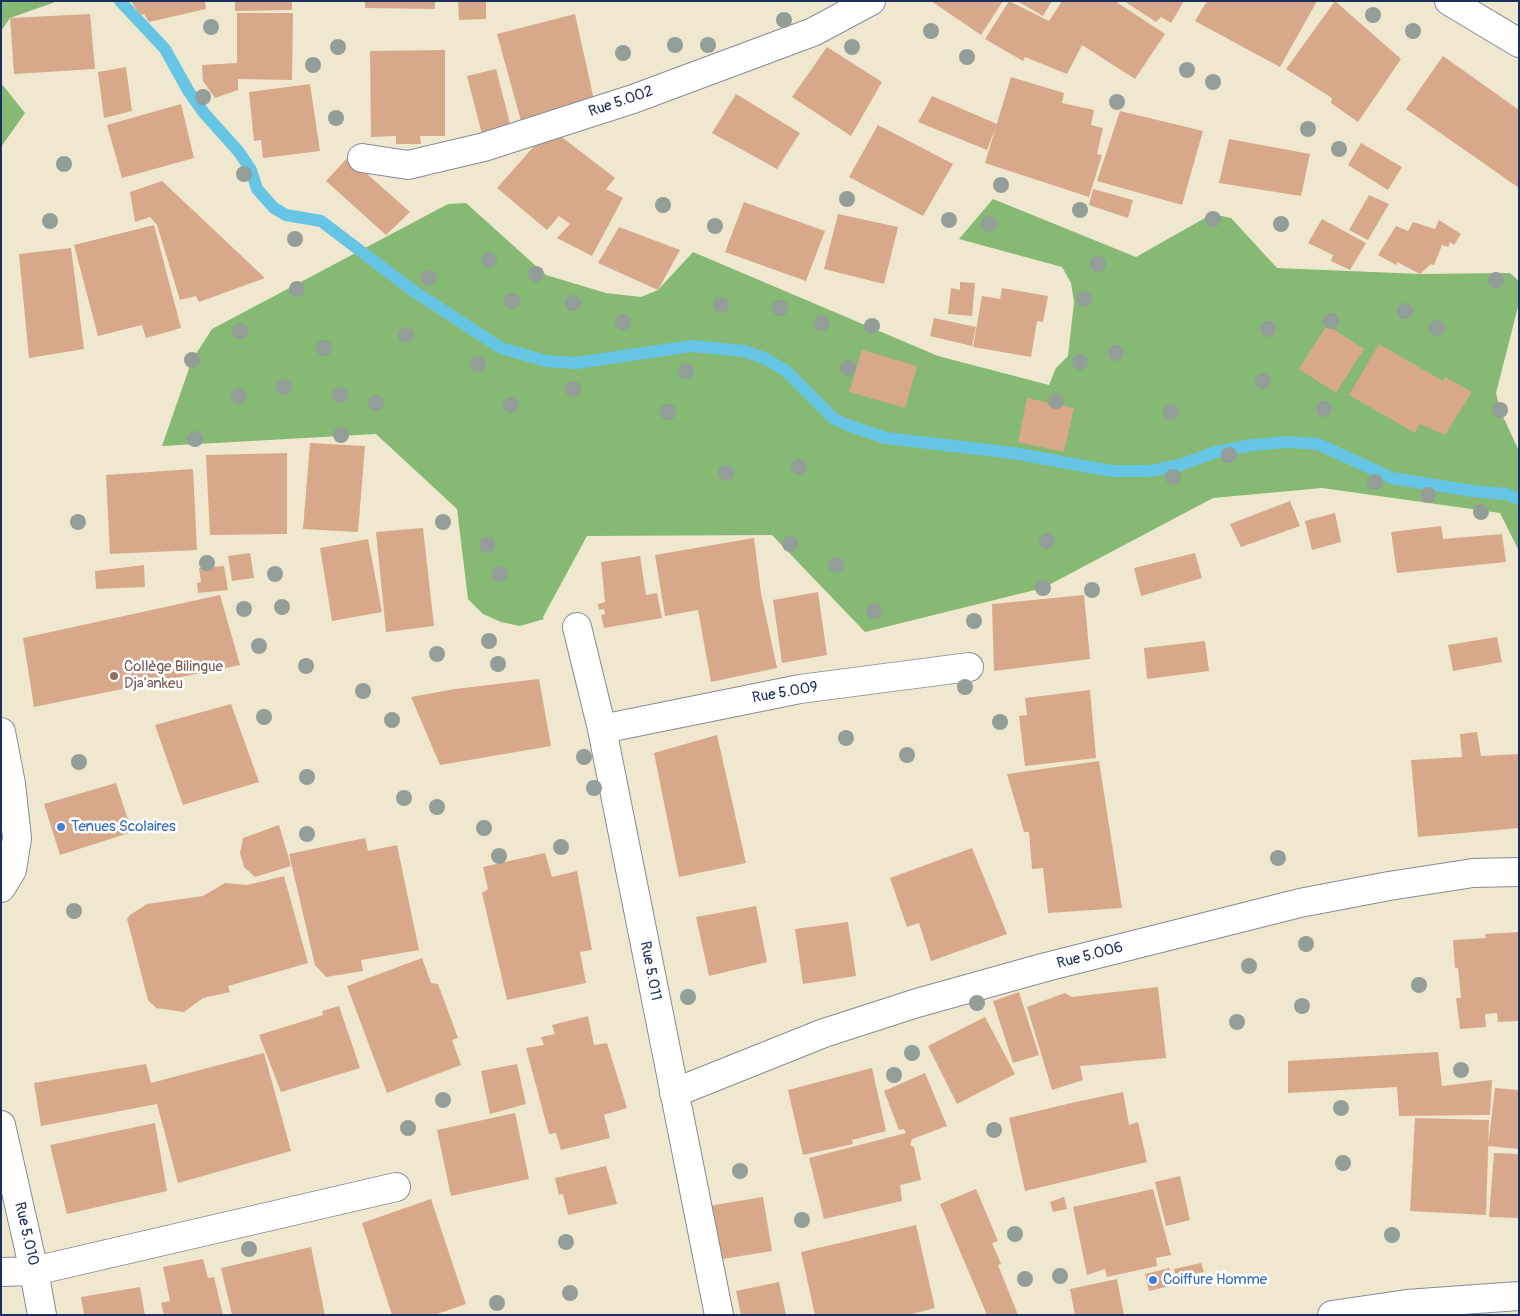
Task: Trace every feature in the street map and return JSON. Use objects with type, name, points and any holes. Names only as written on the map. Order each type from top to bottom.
[{"type":"street","name":"Rue 5.002","points":[[362,158],[408,165],[484,147],[633,99],[813,32],[871,1]]},
{"type":"street","points":[[1449,1],[1519,43]]},
{"type":"street","name":"Rue 5.011","points":[[577,627],[602,729],[719,1315]]},
{"type":"street","name":"Rue 5.009","points":[[602,729],[800,689],[969,667]]},
{"type":"street","points":[[1,732],[11,784],[17,838],[12,870],[1,888]]},
{"type":"street","name":"Rue 5.006","points":[[674,1092],[824,1032],[917,1003],[1184,931],[1300,904],[1389,886],[1473,873],[1519,872]]},
{"type":"street","name":"Rue 5.010","points":[[1,1124],[42,1315]]},
{"type":"street","points":[[1,1272],[34,1271],[396,1187]]},
{"type":"street","points":[[1332,1315],[1407,1304],[1519,1296]]},
{"type":"green space","points":[[1,1],[58,1],[10,18],[1,31]]},
{"type":"green space","points":[[1,83],[25,113],[1,147]]},
{"type":"green space","points":[[993,199],[1136,257],[1212,214],[1231,218],[1277,268],[1420,274],[1510,273],[1519,281],[1519,303],[1496,393],[1500,410],[1519,451],[1519,551],[1500,513],[1322,488],[1213,498],[1043,588],[865,632],[772,535],[587,536],[543,617],[544,619],[520,626],[501,622],[483,614],[468,599],[457,509],[376,434],[162,446],[192,360],[212,329],[448,204],[466,203],[546,275],[606,293],[641,297],[658,290],[693,252],[938,356],[1049,385],[1056,368],[1068,356],[1074,302],[1071,283],[1062,267],[959,239]]},
{"type":"building","points":[[131,1],[205,1],[206,9],[149,22],[144,14],[140,15]]},
{"type":"building","points":[[235,1],[292,1],[292,10],[235,11]]},
{"type":"building","points":[[365,1],[435,1],[435,9],[365,8]]},
{"type":"building","points":[[458,1],[486,1],[486,19],[459,20]]},
{"type":"building","points":[[931,1],[1003,1],[981,35]]},
{"type":"building","points":[[1009,1],[1049,21],[1062,1],[1115,1],[1165,34],[1135,79],[1082,45],[1067,74],[1025,57],[1023,61],[985,39]]},
{"type":"building","points":[[1017,1],[1052,1],[1043,16]]},
{"type":"building","points":[[1124,1],[1184,1],[1171,23],[1161,17],[1156,22]]},
{"type":"building","points":[[1207,1],[1317,1],[1280,67],[1195,21]]},
{"type":"building","points":[[1335,1],[1401,59],[1358,122],[1331,103],[1332,98],[1286,69]]},
{"type":"building","points":[[237,13],[293,13],[292,80],[238,79],[238,90],[215,98],[203,81],[202,65],[237,63]]},
{"type":"building","points":[[90,14],[95,69],[14,74],[10,18]]},
{"type":"building","points":[[575,14],[594,100],[521,121],[497,34]]},
{"type":"building","points":[[827,47],[882,82],[851,136],[792,97]]},
{"type":"building","points":[[445,50],[445,136],[420,136],[421,144],[396,144],[396,136],[371,137],[370,51]]},
{"type":"building","points":[[1443,56],[1519,110],[1519,188],[1406,109]]},
{"type":"building","points":[[126,67],[132,111],[104,118],[98,72]]},
{"type":"building","points":[[496,69],[512,131],[483,138],[467,76]]},
{"type":"building","points":[[1011,77],[1064,93],[1062,103],[1094,110],[1091,125],[1103,128],[1097,154],[1102,155],[1089,197],[985,163]]},
{"type":"building","points":[[310,84],[320,151],[263,158],[261,140],[254,141],[249,92]]},
{"type":"building","points":[[736,94],[800,133],[777,169],[712,133]]},
{"type":"building","points":[[932,96],[997,124],[987,150],[918,122]]},
{"type":"building","points":[[181,104],[194,158],[122,178],[107,125]]},
{"type":"building","points":[[1120,111],[1203,131],[1182,205],[1097,181]]},
{"type":"building","points":[[878,125],[953,164],[923,216],[849,177]]},
{"type":"building","points":[[550,128],[615,178],[606,189],[623,198],[592,256],[557,238],[570,224],[559,216],[547,230],[497,188]]},
{"type":"building","points":[[1229,139],[1310,154],[1301,196],[1219,183]]},
{"type":"building","points":[[1361,143],[1402,167],[1388,190],[1348,165]]},
{"type":"building","points":[[348,157],[410,212],[386,235],[326,181]]},
{"type":"building","points":[[162,181],[265,278],[199,302],[196,296],[180,300],[157,225],[150,217],[135,222],[130,192]]},
{"type":"building","points":[[1093,189],[1133,200],[1128,218],[1089,205]]},
{"type":"building","points":[[1369,195],[1389,204],[1368,240],[1349,230]]},
{"type":"building","points":[[744,202],[825,231],[806,281],[725,252]]},
{"type":"building","points":[[838,214],[898,227],[884,284],[824,269]]},
{"type":"building","points":[[1322,219],[1366,243],[1350,270],[1331,261],[1333,255],[1308,243]]},
{"type":"building","points":[[1439,220],[1461,234],[1454,245],[1450,242],[1448,247],[1442,245],[1434,265],[1431,264],[1420,274],[1397,262],[1396,265],[1378,255],[1396,226],[1408,231],[1413,222],[1435,229]]},
{"type":"building","points":[[154,225],[181,328],[146,338],[142,325],[98,336],[74,245]]},
{"type":"building","points":[[619,227],[680,250],[658,290],[598,263]]},
{"type":"building","points":[[71,248],[84,349],[29,358],[19,254]]},
{"type":"building","points":[[960,282],[975,283],[972,316],[948,314],[951,288],[960,290]]},
{"type":"building","points":[[1002,288],[1048,296],[1043,322],[1037,321],[1031,357],[973,347],[982,296],[1000,299]]},
{"type":"building","points":[[934,318],[976,327],[972,346],[930,336]]},
{"type":"building","points":[[1327,325],[1364,349],[1336,393],[1299,369]]},
{"type":"building","points":[[1379,344],[1443,381],[1445,377],[1472,392],[1445,435],[1420,424],[1415,433],[1349,395]]},
{"type":"building","points":[[862,350],[917,366],[905,408],[849,392]]},
{"type":"building","points":[[1027,398],[1074,408],[1064,452],[1018,442]]},
{"type":"building","points":[[310,443],[365,446],[358,532],[303,529]]},
{"type":"building","points":[[287,453],[287,534],[210,535],[206,455]]},
{"type":"building","points":[[193,469],[197,550],[110,554],[106,475]]},
{"type":"building","points":[[1290,501],[1300,526],[1241,547],[1230,524]]},
{"type":"building","points":[[1335,513],[1341,542],[1312,550],[1305,521]]},
{"type":"building","points":[[1441,526],[1443,539],[1502,534],[1506,562],[1397,573],[1391,532]]},
{"type":"building","points":[[423,528],[434,626],[386,632],[376,532]]},
{"type":"building","points":[[754,538],[761,593],[777,668],[711,682],[698,610],[665,616],[655,555]]},
{"type":"building","points":[[368,539],[382,612],[332,621],[320,548]]},
{"type":"building","points":[[250,553],[254,578],[232,581],[228,556]]},
{"type":"building","points":[[1195,553],[1202,578],[1141,596],[1134,568]]},
{"type":"building","points":[[640,556],[646,595],[657,593],[662,618],[604,628],[601,615],[605,614],[604,609],[599,610],[598,604],[605,602],[601,562]]},
{"type":"building","points":[[144,565],[145,587],[96,589],[95,571]]},
{"type":"building","points":[[224,566],[228,590],[198,593],[197,583],[201,582],[199,568]]},
{"type":"building","points":[[818,592],[827,655],[782,663],[773,600]]},
{"type":"building","points":[[220,595],[240,665],[34,707],[23,638]]},
{"type":"building","points":[[1084,595],[1090,659],[994,671],[992,604]]},
{"type":"building","points":[[1497,637],[1502,662],[1453,671],[1448,645]]},
{"type":"building","points":[[1205,641],[1209,671],[1147,679],[1144,648]]},
{"type":"building","points":[[539,679],[551,746],[440,765],[411,697],[455,689]]},
{"type":"building","points":[[1090,690],[1096,758],[1025,766],[1019,716],[1027,715],[1025,698]]},
{"type":"building","points":[[231,704],[259,782],[183,805],[155,725]]},
{"type":"building","points":[[1477,732],[1481,756],[1519,754],[1519,828],[1418,837],[1411,760],[1462,757],[1460,734]]},
{"type":"building","points":[[717,735],[746,863],[679,877],[654,753]]},
{"type":"building","points":[[1099,761],[1122,908],[1048,913],[1043,868],[1032,869],[1029,832],[1024,832],[1007,774]]},
{"type":"building","points":[[116,783],[132,832],[60,855],[44,804]]},
{"type":"building","points":[[279,825],[291,866],[255,877],[244,867],[240,853],[243,838]]},
{"type":"building","points":[[365,838],[368,851],[397,845],[419,950],[361,960],[363,971],[326,977],[315,965],[289,854]]},
{"type":"building","points":[[972,848],[1007,934],[931,961],[919,923],[907,927],[890,878]]},
{"type":"building","points":[[545,853],[552,877],[577,871],[592,950],[580,952],[586,983],[507,1000],[482,893],[488,889],[483,867]]},
{"type":"building","points":[[284,876],[308,963],[228,986],[230,992],[203,998],[184,1012],[156,1008],[148,1000],[127,919],[130,915],[147,904],[203,896],[225,883],[247,885]]},
{"type":"building","points":[[756,906],[767,962],[709,976],[696,917]]},
{"type":"building","points":[[848,922],[856,976],[803,984],[795,929]]},
{"type":"building","points":[[1519,932],[1519,1021],[1498,1022],[1497,1013],[1485,1014],[1486,1027],[1460,1029],[1456,998],[1461,998],[1458,968],[1455,968],[1453,940],[1486,938],[1485,934]]},
{"type":"building","points":[[422,958],[431,983],[438,984],[458,1038],[452,1040],[461,1065],[387,1093],[347,986]]},
{"type":"building","points":[[1158,987],[1166,1058],[1080,1066],[1083,1080],[1052,1090],[1027,1007],[1065,993],[1072,997]]},
{"type":"building","points":[[1019,992],[1039,1055],[1013,1063],[993,1001]]},
{"type":"building","points":[[339,1006],[360,1068],[281,1092],[259,1035],[323,1015],[322,1011]]},
{"type":"building","points":[[588,1016],[594,1045],[607,1043],[627,1108],[604,1115],[610,1138],[561,1150],[556,1133],[549,1134],[526,1048],[544,1045],[541,1037],[555,1034],[552,1025]]},
{"type":"building","points":[[985,1017],[1015,1074],[957,1104],[928,1046]]},
{"type":"building","points":[[1438,1052],[1442,1086],[1492,1080],[1490,1115],[1399,1116],[1397,1087],[1288,1093],[1288,1061]]},
{"type":"building","points":[[264,1053],[291,1151],[178,1183],[157,1104],[41,1126],[34,1083],[146,1064],[151,1083]]},
{"type":"building","points":[[517,1064],[526,1104],[490,1114],[481,1071]]},
{"type":"building","points":[[872,1068],[886,1131],[852,1140],[853,1144],[803,1155],[788,1090]]},
{"type":"building","points":[[925,1073],[947,1126],[912,1139],[910,1145],[914,1147],[921,1180],[900,1185],[902,1201],[824,1219],[809,1158],[906,1133],[904,1129],[899,1130],[884,1091]]},
{"type":"building","points":[[1495,1088],[1519,1090],[1519,1149],[1488,1146]]},
{"type":"building","points":[[1123,1092],[1129,1125],[1138,1122],[1147,1162],[1025,1191],[1009,1118]]},
{"type":"building","points":[[515,1113],[529,1179],[451,1196],[437,1130]]},
{"type":"building","points":[[1415,1118],[1489,1120],[1486,1215],[1410,1211]]},
{"type":"building","points":[[155,1123],[167,1191],[67,1214],[50,1145]]},
{"type":"building","points":[[1494,1153],[1519,1154],[1519,1218],[1489,1217]]},
{"type":"building","points":[[606,1166],[617,1204],[568,1215],[563,1194],[559,1195],[555,1178]]},
{"type":"building","points":[[1180,1176],[1190,1220],[1166,1226],[1155,1182]]},
{"type":"building","points":[[976,1189],[998,1241],[992,1243],[1001,1264],[998,1265],[1018,1315],[987,1315],[940,1204]]},
{"type":"building","points":[[1153,1189],[1171,1255],[1156,1258],[1157,1266],[1107,1277],[1105,1269],[1087,1275],[1073,1207]]},
{"type":"building","points":[[763,1197],[772,1251],[716,1260],[708,1206]]},
{"type":"building","points":[[1064,1197],[1067,1209],[1053,1212],[1050,1202]]},
{"type":"building","points":[[431,1199],[466,1304],[434,1315],[392,1315],[362,1223]]},
{"type":"building","points":[[916,1225],[935,1308],[909,1315],[815,1315],[801,1252]]},
{"type":"building","points":[[311,1247],[325,1315],[232,1315],[221,1268]]},
{"type":"building","points":[[203,1259],[208,1278],[214,1277],[223,1315],[164,1315],[161,1303],[170,1301],[163,1267]]},
{"type":"building","points":[[1201,1263],[1204,1272],[1176,1277],[1174,1269]]},
{"type":"building","points":[[1169,1268],[1174,1285],[1149,1291],[1145,1274]]},
{"type":"building","points":[[1117,1279],[1124,1315],[1075,1315],[1070,1289]]},
{"type":"building","points":[[779,1282],[786,1315],[741,1315],[736,1291]]},
{"type":"building","points":[[140,1287],[145,1315],[84,1315],[81,1297]]},
{"type":"waterway","points":[[120,1],[165,49],[189,92],[204,113],[239,152],[251,170],[257,189],[274,208],[286,215],[321,221],[412,290],[501,348],[546,361],[576,363],[692,346],[744,351],[764,358],[785,370],[834,419],[886,438],[1013,453],[1111,471],[1150,471],[1180,465],[1216,452],[1252,445],[1287,442],[1318,444],[1392,478],[1472,491],[1506,494],[1519,499]]},
{"type":"place","name":"Collège Bilingue Dja'ankeu","points":[[114,676]]},
{"type":"place","name":"Tenues Scolaires","points":[[61,827]]},
{"type":"place","name":"Coiffure Homme","points":[[1153,1280]]}]
